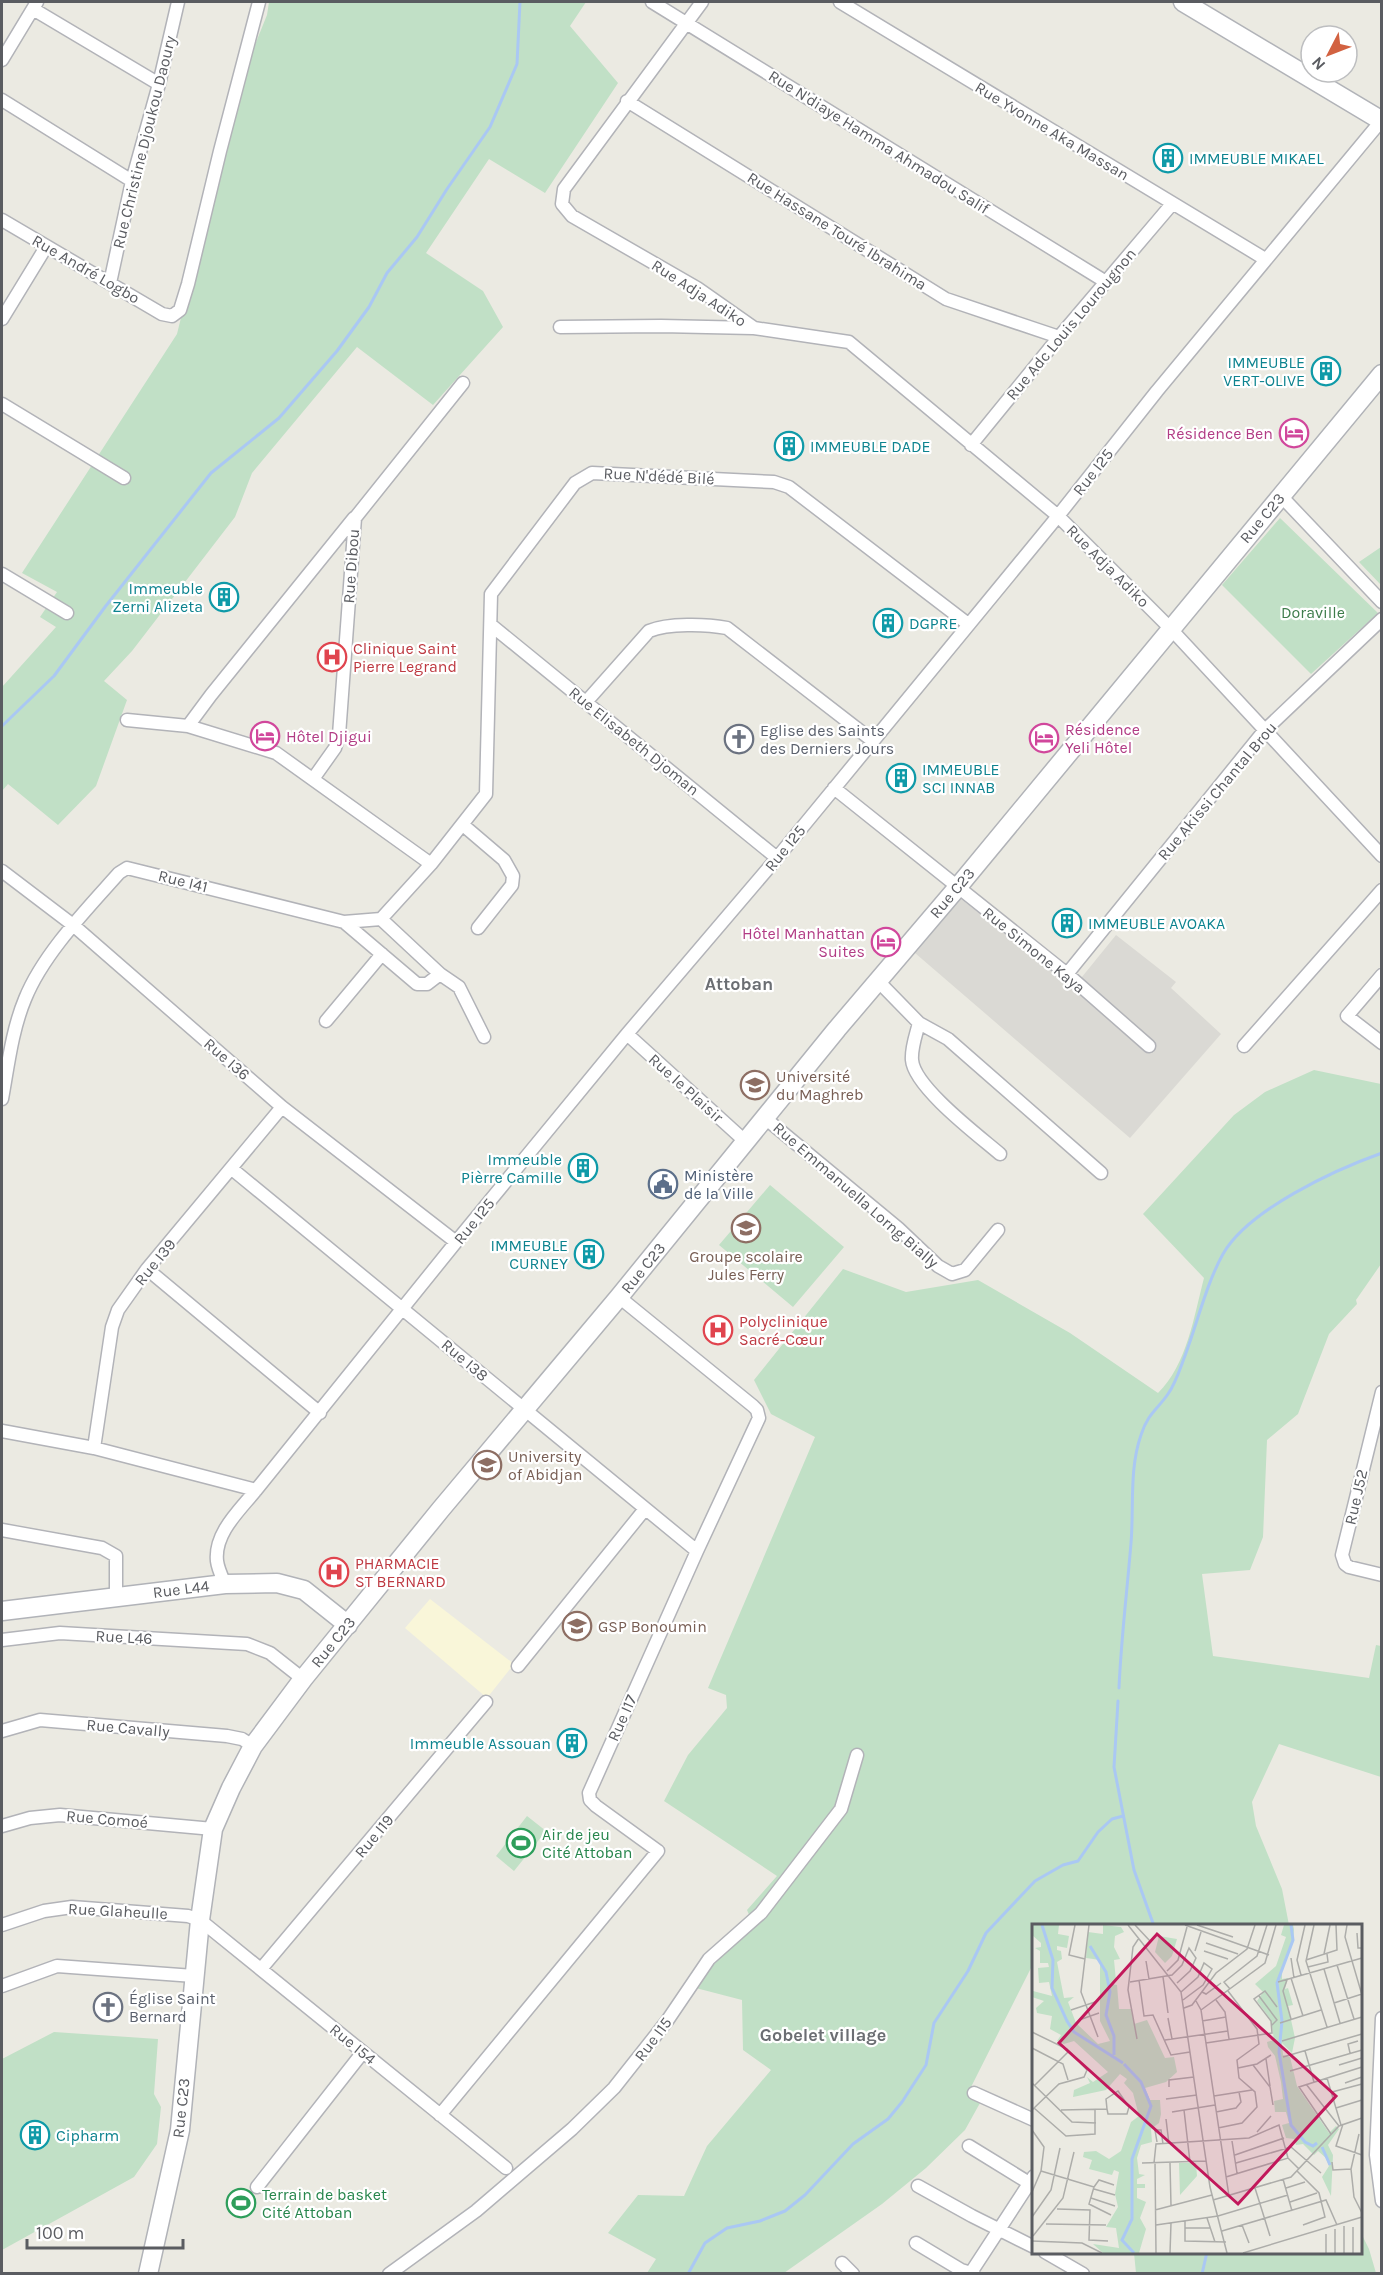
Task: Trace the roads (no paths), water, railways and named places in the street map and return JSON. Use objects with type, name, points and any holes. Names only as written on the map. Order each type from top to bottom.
[{"type":"street","name":"Rue Christine Djoukou Daoury","points":[[110,283],[132,181],[159,84],[177,2]]},
{"type":"street","name":"Rue André Logbo","points":[[2,220],[162,314],[172,316],[180,310],[259,2]]},
{"type":"street","name":"Rue N'diaye Hamma Ahmadou Salif","points":[[652,2],[1106,282]]},
{"type":"street","name":"Rue Adja Adiko","points":[[702,2],[564,189],[562,204],[572,216],[697,288],[754,328],[849,342],[1058,516],[1170,628],[1382,856]]},
{"type":"street","name":"Rue Yvonne Aka Massan","points":[[840,2],[1265,259]]},
{"type":"street","points":[[1183,2],[1381,121]]},
{"type":"street","points":[[3,54],[35,5],[159,84]]},
{"type":"street","points":[[2,100],[132,181]]},
{"type":"street","name":"Rue Hassane Touré Ibrahima","points":[[627,101],[946,299],[1059,337]]},
{"type":"street","name":"Rue I25","points":[[225,1584],[217,1563],[217,1548],[224,1531],[256,1490],[456,1242],[627,1034],[777,858],[1058,516],[1265,259],[1381,121]]},
{"type":"street","name":"Rue Adc Louis Lourougnon","points":[[971,445],[1172,204]]},
{"type":"street","points":[[2,319],[46,247]]},
{"type":"street","points":[[560,327],[754,328]]},
{"type":"street","name":"Rue C23","points":[[148,2274],[180,2130],[200,1920],[213,1829],[253,1746],[303,1679],[524,1409],[1382,374]]},
{"type":"street","name":"Rue Dibou","points":[[313,779],[335,748],[339,735],[355,518],[463,383]]},
{"type":"street","points":[[2,404],[124,478]]},
{"type":"street","name":"Rue N'dédé Bilé","points":[[463,825],[486,794],[491,594],[575,483],[592,473],[774,482],[789,487],[968,624]]},
{"type":"street","points":[[1281,496],[1382,602]]},
{"type":"street","points":[[188,726],[355,518]]},
{"type":"street","points":[[2,574],[67,613]]},
{"type":"street","name":"Rue Akissi Chantal Brou","points":[[1067,974],[1264,731],[1382,619]]},
{"type":"street","name":"Rue Elisabeth Djoman","points":[[491,625],[777,858]]},
{"type":"street","points":[[586,702],[649,631],[658,627],[717,626],[727,628],[873,741]]},
{"type":"street","points":[[127,720],[188,726],[276,753],[431,864]]},
{"type":"street","name":"Rue Simone Kaya","points":[[834,788],[1067,974],[1149,1046]]},
{"type":"street","points":[[478,928],[512,885],[513,876],[504,860],[463,825],[381,919],[440,974],[459,987],[484,1037]]},
{"type":"street","name":"Rue I41","points":[[2,1099],[24,1001],[33,980],[73,924],[119,873],[127,868],[344,922],[381,919]]},
{"type":"street","name":"Rue I36","points":[[2,871],[73,924],[282,1107],[456,1242]]},
{"type":"street","points":[[1244,1046],[1382,890]]},
{"type":"street","points":[[344,922],[417,984],[427,984],[440,974]]},
{"type":"street","points":[[326,1021],[382,954]]},
{"type":"street","points":[[1382,975],[1347,1016],[1382,1043]]},
{"type":"street","points":[[878,981],[919,1023],[948,1040],[1101,1173]]},
{"type":"street","points":[[919,1023],[912,1051],[915,1073],[945,1107],[1000,1154]]},
{"type":"street","name":"Rue le Plaisir","points":[[627,1034],[746,1142]]},
{"type":"street","name":"Rue I39","points":[[94,1448],[112,1327],[118,1310],[147,1269],[282,1107]]},
{"type":"street","name":"Rue Emmanuella Lorng Bially","points":[[765,1118],[898,1228],[946,1272],[958,1274],[965,1270],[998,1230]]},
{"type":"street","name":"Rue I38","points":[[232,1169],[697,1551]]},
{"type":"street","points":[[147,1269],[320,1413]]},
{"type":"street","name":"Rue I17","points":[[440,2115],[658,1851],[596,1806],[588,1797],[697,1551],[757,1424],[759,1413],[753,1406],[619,1297]]},
{"type":"street","name":"Rue J52","points":[[1382,1392],[1342,1555],[1345,1564],[1349,1567],[1382,1575]]},
{"type":"street","points":[[2,1431],[94,1448],[256,1490]]},
{"type":"street","points":[[518,1666],[645,1509]]},
{"type":"street","points":[[2,1530],[102,1548],[111,1552],[116,1556],[116,1597]]},
{"type":"street","name":"Rue L44","points":[[2,1611],[225,1584],[277,1583],[304,1590],[348,1625]]},
{"type":"street","name":"Rue L46","points":[[2,1640],[60,1633],[247,1644],[270,1653],[303,1679]]},
{"type":"street","name":"Rue I19","points":[[261,1970],[486,1702]]},
{"type":"street","name":"Rue Cavally","points":[[2,1731],[40,1720],[227,1736],[242,1739],[253,1746]]},
{"type":"street","name":"Rue I15","points":[[389,2274],[476,2211],[572,2129],[614,2088],[667,2021],[709,1959],[761,1913],[841,1809],[857,1755]]},
{"type":"street","name":"Rue Comoé","points":[[2,1826],[30,1818],[60,1815],[213,1829]]},
{"type":"street","name":"Rue Glaheulle","points":[[2,1925],[44,1911],[72,1907],[188,1916],[200,1920]]},
{"type":"street","name":"Rue I54","points":[[200,1920],[506,2168]]},
{"type":"street","points":[[2,1986],[57,1966],[194,1976]]},
{"type":"street","points":[[1382,2018],[1378,2156],[1382,2201]]},
{"type":"street","points":[[257,2187],[363,2052]]},
{"type":"street","points":[[974,2093],[1032,2119]]},
{"type":"street","points":[[916,2243],[961,2270],[972,2273],[1032,2182],[969,2146]]},
{"type":"street","points":[[918,2186],[1032,2246]]},
{"type":"street","points":[[1047,2254],[1083,2274]]},
{"type":"street","points":[[842,2264],[853,2274]]},
{"type":"waterway","points":[[2,726],[54,676],[105,607],[211,473],[279,418],[337,351],[369,307],[387,273],[417,237],[490,127],[517,64],[520,2]]},
{"type":"waterway","points":[[1119,1688],[1131,1543],[1133,1475],[1137,1448],[1147,1422],[1177,1378],[1217,1266],[1235,1238],[1272,1207],[1317,1181],[1382,1153]]},
{"type":"waterway","points":[[1118,1701],[1114,1767],[1134,1870],[1153,1924]]},
{"type":"waterway","points":[[688,2274],[705,2243],[727,2228],[760,2221],[785,2211],[805,2195],[853,2144],[888,2119],[926,2065],[934,2023],[968,1971],[986,1933],[1035,1881],[1063,1865],[1078,1861],[1098,1832],[1112,1819],[1123,1816]]},
{"type":"waterway","points":[[1202,2274],[1207,2254]]},
{"type":"place","name":"IMMEUBLE MIKAEL","points":[[1168,158]]},
{"type":"place","name":"IMMEUBLE VERT-OLIVE","points":[[1326,371]]},
{"type":"place","name":"Résidence Ben","points":[[1294,433]]},
{"type":"place","name":"IMMEUBLE DADE","points":[[789,446]]},
{"type":"place","name":"Immeuble Zerni Alizeta","points":[[224,597]]},
{"type":"place","name":"DGPRE","points":[[888,623]]},
{"type":"place","name":"Clinique Saint Pierre Legrand","points":[[332,657]]},
{"type":"place","name":"Hôtel Djigui","points":[[265,736]]},
{"type":"place","name":"Résidence Yeli Hôtel","points":[[1044,738]]},
{"type":"place","name":"Eglise des Saints des Derniers Jours","points":[[739,739]]},
{"type":"place","name":"IMMEUBLE SCI INNAB","points":[[901,778]]},
{"type":"place","name":"IMMEUBLE AVOAKA","points":[[1067,923]]},
{"type":"place","name":"Hôtel Manhattan Suites","points":[[886,942]]},
{"type":"place","name":"Université du Maghreb","points":[[755,1085]]},
{"type":"place","name":"Immeuble Pièrre Camille","points":[[583,1168]]},
{"type":"place","name":"Ministère de la Ville","points":[[663,1184]]},
{"type":"place","name":"Groupe scolaire Jules Ferry","points":[[746,1228]]},
{"type":"place","name":"IMMEUBLE CURNEY","points":[[589,1254]]},
{"type":"place","name":"Polyclinique Sacré-Cœur","points":[[718,1330]]},
{"type":"place","name":"University of Abidjan","points":[[487,1465]]},
{"type":"place","name":"PHARMACIE ST BERNARD","points":[[334,1572]]},
{"type":"place","name":"GSP Bonoumin","points":[[577,1626]]},
{"type":"place","name":"Immeuble Assouan","points":[[572,1743]]},
{"type":"place","name":"Air de jeu Cité Attoban","points":[[521,1843]]},
{"type":"place","name":"Église Saint Bernard","points":[[108,2007]]},
{"type":"place","name":"Cipharm","points":[[35,2135]]},
{"type":"place","name":"Terrain de basket Cité Attoban","points":[[241,2203]]},
{"type":"district","name":"Attoban","points":[[739,984]]},
{"type":"district","name":"Gobelet village","points":[[823,2035]]},
{"type":"park label","name":"Doraville","points":[[1313,612]]}]
